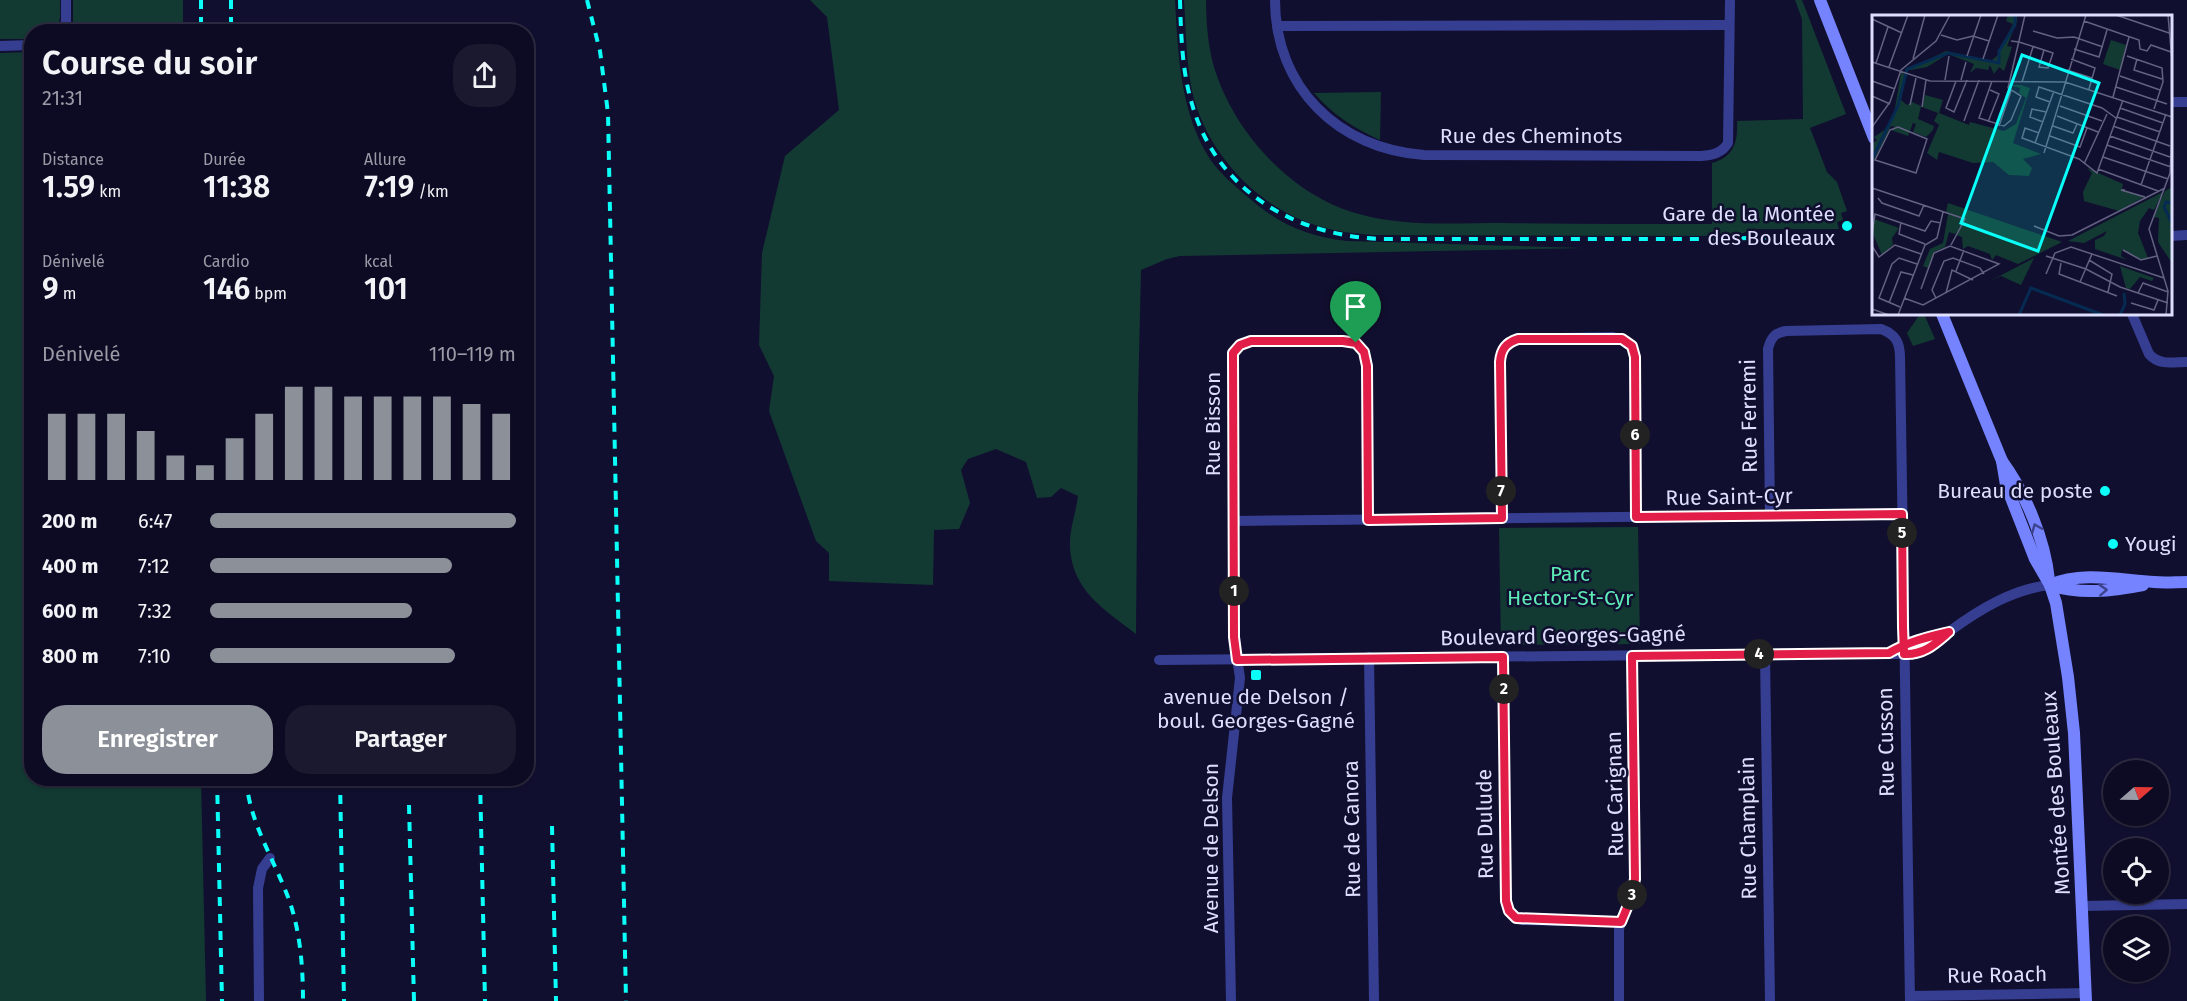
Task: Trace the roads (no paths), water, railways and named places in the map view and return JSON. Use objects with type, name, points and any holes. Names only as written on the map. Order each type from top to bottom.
[{"type":"street","points":[[65,24],[66,0]]},
{"type":"street","name":"Rue des Cheminots","points":[[1275,0],[1277,26],[1287,62],[1311,101],[1342,129],[1381,148],[1424,155],[1701,156],[1718,153],[1728,143],[1730,0]]},
{"type":"street","points":[[1820,0],[1869,116]]},
{"type":"street","points":[[1277,26],[1729,25]]},
{"type":"street","points":[[0,46],[24,45]]},
{"type":"street","points":[[2172,236],[2187,235]]},
{"type":"street","name":"Montée des Bouleaux","points":[[1942,315],[2002,461],[2017,482],[2046,555],[2071,696],[2086,997]]},
{"type":"street","points":[[2132,315],[2153,359],[2166,363],[2187,362]]},
{"type":"street","name":"Rue Ferremi","points":[[1770,516],[1768,357],[1770,341],[1778,332],[1786,331],[1875,329],[1888,331],[1896,339]]},
{"type":"street","points":[[1502,518],[1500,362],[1506,345],[1518,339],[1613,338],[1628,342],[1632,346],[1635,357],[1636,517]]},
{"type":"street","name":"Rue Cusson","points":[[1896,339],[1900,357],[1910,999]]},
{"type":"street","name":"Rue Bisson","points":[[1237,660],[1234,637],[1233,521],[1233,361],[1236,348],[1251,341],[1352,341],[1364,352],[1366,359],[1368,520]]},
{"type":"street","name":"Rue Saint-Cyr","points":[[1233,521],[1902,514]]},
{"type":"street","points":[[2050,585],[2065,578],[2109,578],[2156,583],[2187,582]]},
{"type":"street","name":"Boulevard Georges-Gagné","points":[[1159,660],[1889,653],[1904,649],[1916,654],[1929,649],[1949,632],[2006,596],[2032,587],[2050,585]]},
{"type":"street","name":"Rue Champlain","points":[[1765,654],[1770,1001]]},
{"type":"street","name":"Rue Carignan","points":[[1619,1001],[1618,936],[1635,879],[1632,656]]},
{"type":"street","name":"Rue de Canora","points":[[1369,657],[1374,1001]]},
{"type":"street","name":"Rue Dulude","points":[[1503,657],[1506,901],[1509,911],[1522,920],[1621,922]]},
{"type":"street","name":"Avenue de Delson","points":[[1231,1001],[1227,798],[1240,678],[1237,660]]},
{"type":"street","points":[[259,1001],[258,888],[262,869],[270,858]]},
{"type":"street","points":[[2083,906],[2187,904]]},
{"type":"street","name":"Rue Roach","points":[[1910,999],[2086,997]]},
{"type":"railway","points":[[201,0],[201,24]]},
{"type":"railway","points":[[231,0],[231,24]]},
{"type":"railway","points":[[587,0],[600,51],[608,113],[626,1001]]},
{"type":"railway","points":[[1180,0],[1183,53],[1192,104],[1204,135],[1220,162],[1240,185],[1264,203],[1291,218],[1320,229],[1350,236],[1382,239],[1703,239],[1835,236]]},
{"type":"railway","points":[[217,786],[222,1001]]},
{"type":"railway","points":[[247,786],[256,823],[295,918],[301,960],[303,1001]]},
{"type":"railway","points":[[340,786],[344,1001]]},
{"type":"railway","points":[[480,786],[485,1001]]},
{"type":"railway","points":[[409,805],[414,1001]]},
{"type":"railway","points":[[552,826],[556,1001]]},
{"type":"place","name":"Gare de la Montée des Bouleaux","points":[[1847,226]]},
{"type":"place","name":"Bureau de poste","points":[[2105,491]]},
{"type":"place","name":"Yougi","points":[[2113,544]]},
{"type":"place","name":"avenue de Delson / boul. Georges-Gagné","points":[[1256,675]]},
{"type":"park label","name":"Parc Hector-St-Cyr","points":[[1570,586]]}]
